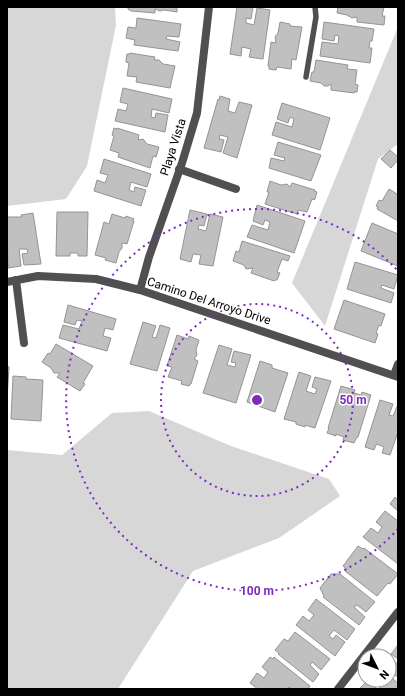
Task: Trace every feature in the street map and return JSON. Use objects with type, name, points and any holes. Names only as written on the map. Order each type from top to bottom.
[{"type":"street","name":"Playa Vista","points":[[140,290],[149,256],[197,113],[209,7]]},
{"type":"street","points":[[179,169],[236,189]]},
{"type":"street","name":"Camino Del Arroyo Drive","points":[[7,282],[38,276],[96,279],[140,290],[396,376]]},
{"type":"street","points":[[16,280],[24,343]]},
{"type":"street","points":[[396,376],[398,364]]},
{"type":"street","points":[[338,689],[398,612]]},
{"type":"lane","points":[[306,77],[316,17],[315,7]]},
{"type":"shaded area","points":[[7,7],[115,7],[116,25],[87,166],[66,199],[7,206]]},
{"type":"shaded area","points":[[398,27],[398,144],[378,159],[325,326],[292,283]]},
{"type":"shaded area","points":[[149,411],[231,446],[329,479],[340,496],[279,538],[193,571],[118,689],[7,689],[7,450],[62,455],[112,413]]},
{"type":"building","points":[[128,7],[177,7],[177,12],[164,10],[160,11],[155,9],[155,13],[131,11]]},
{"type":"building","points":[[237,7],[253,7],[251,19],[246,18],[246,23],[254,25],[257,8],[270,10],[263,59],[249,57],[251,49],[242,47],[241,56],[230,54]]},
{"type":"building","points":[[338,7],[384,7],[382,16],[385,16],[384,25],[357,22],[357,17],[352,18],[347,15],[337,13]]},
{"type":"building","points":[[137,18],[181,24],[179,37],[167,36],[166,39],[180,42],[178,51],[134,45],[135,40],[126,38],[128,27],[136,28]]},
{"type":"building","points":[[280,22],[290,24],[290,26],[302,27],[296,60],[292,59],[291,69],[277,67],[276,70],[269,69],[268,66],[271,42],[276,43],[275,37],[278,33]]},
{"type":"building","points":[[324,22],[374,29],[369,48],[372,48],[370,63],[320,56],[322,42],[338,44],[339,36],[335,35],[334,41],[322,39]]},
{"type":"building","points":[[130,53],[155,57],[154,60],[159,60],[163,64],[175,66],[170,88],[136,82],[137,77],[127,76],[129,63],[126,61],[127,54]]},
{"type":"building","points":[[316,60],[348,65],[347,69],[357,70],[355,84],[358,85],[357,92],[354,93],[331,90],[331,84],[324,86],[321,83],[310,81],[312,72],[314,72]]},
{"type":"building","points":[[123,88],[172,99],[169,113],[152,109],[151,117],[155,118],[156,113],[168,115],[165,132],[115,121],[118,109],[126,111],[128,104],[120,102]]},
{"type":"building","points":[[220,96],[230,99],[228,111],[235,113],[239,102],[252,105],[237,158],[223,153],[228,137],[220,135],[219,139],[224,140],[221,152],[204,148]]},
{"type":"building","points":[[282,103],[330,118],[320,150],[272,135],[276,122],[292,127],[294,119],[290,117],[288,123],[277,119]]},
{"type":"building","points":[[114,128],[139,135],[138,140],[143,139],[147,144],[159,147],[156,157],[153,156],[150,168],[118,157],[119,153],[110,150],[114,136],[112,135]]},
{"type":"building","points":[[278,142],[321,155],[311,181],[269,168],[271,158],[284,161],[285,158],[274,155]]},
{"type":"building","points":[[390,150],[398,157],[398,160],[391,168],[381,159]]},
{"type":"building","points":[[104,159],[151,174],[147,187],[131,182],[129,190],[134,192],[135,187],[146,190],[141,206],[94,191],[97,180],[105,183],[108,175],[100,173]]},
{"type":"building","points":[[270,181],[281,185],[287,184],[290,187],[292,183],[315,190],[314,191],[317,192],[315,199],[312,199],[307,212],[298,210],[297,214],[265,204],[269,192],[267,192]]},
{"type":"building","points":[[389,189],[397,194],[398,192],[398,221],[377,209],[378,207],[376,206],[379,200],[382,201]]},
{"type":"building","points":[[257,205],[305,221],[294,253],[247,237],[252,225],[268,230],[270,222],[265,220],[263,225],[253,221]]},
{"type":"building","points":[[190,210],[207,214],[204,226],[199,225],[198,229],[206,231],[210,214],[223,217],[213,266],[199,264],[201,255],[193,254],[191,262],[180,259]]},
{"type":"building","points":[[57,212],[88,212],[87,256],[78,256],[78,253],[70,253],[70,256],[56,256]]},
{"type":"building","points":[[33,213],[41,264],[24,265],[22,254],[28,253],[27,249],[19,249],[21,266],[8,268],[7,217],[22,217],[21,215]]},
{"type":"building","points":[[112,214],[134,219],[127,244],[122,243],[122,248],[119,252],[116,263],[95,255],[104,222],[109,224]]},
{"type":"building","points":[[372,223],[398,234],[398,266],[361,251]]},
{"type":"building","points":[[242,241],[290,256],[288,261],[282,259],[277,272],[280,273],[277,280],[274,281],[251,273],[253,268],[246,269],[244,265],[233,261],[236,251],[239,252]]},
{"type":"building","points":[[355,262],[398,275],[394,289],[382,285],[381,288],[394,293],[391,303],[347,289]]},
{"type":"building","points":[[344,300],[385,314],[381,326],[379,325],[376,333],[378,334],[375,343],[334,329]]},
{"type":"building","points":[[68,305],[116,319],[113,330],[105,328],[103,336],[111,338],[107,351],[59,338],[63,325],[79,329],[82,321],[77,320],[75,325],[64,322]]},
{"type":"building","points":[[143,322],[156,326],[152,337],[156,338],[160,325],[170,328],[157,371],[130,364]]},
{"type":"building","points":[[177,335],[188,339],[189,336],[199,340],[196,350],[197,355],[194,359],[198,361],[191,384],[189,386],[181,384],[182,381],[168,377],[172,367],[167,366]]},
{"type":"building","points":[[56,344],[93,366],[83,383],[85,384],[80,391],[57,377],[60,373],[54,373],[51,368],[42,362],[48,353],[50,354]]},
{"type":"building","points":[[219,345],[232,349],[227,365],[235,367],[236,363],[231,362],[234,351],[251,355],[236,403],[203,393]]},
{"type":"building","points":[[260,361],[272,365],[272,368],[288,373],[275,412],[247,402]]},
{"type":"building","points":[[7,366],[9,367],[7,399]]},
{"type":"building","points":[[299,372],[311,376],[306,391],[315,394],[317,389],[312,387],[315,377],[331,381],[315,428],[305,425],[305,427],[296,424],[296,422],[284,419]]},
{"type":"building","points":[[13,376],[26,377],[26,379],[43,380],[41,421],[11,419]]},
{"type":"building","points":[[341,386],[355,390],[354,393],[361,395],[362,392],[371,395],[358,437],[354,443],[343,440],[344,437],[336,434],[336,436],[327,433]]},
{"type":"building","points":[[380,400],[393,404],[389,415],[393,416],[398,404],[398,432],[390,455],[382,453],[384,447],[377,444],[374,450],[365,447]]},
{"type":"building","points":[[395,497],[397,499],[398,498],[398,511],[390,504]]},
{"type":"building","points":[[385,511],[398,521],[398,564],[363,537],[371,528],[378,533],[382,527],[376,522]]},
{"type":"building","points":[[358,546],[363,549],[364,548],[398,574],[377,596],[345,571],[347,569],[343,566]]},
{"type":"building","points":[[331,574],[340,574],[375,602],[366,612],[357,605],[354,607],[365,617],[359,625],[323,597],[324,596],[320,588]]},
{"type":"building","points":[[316,599],[355,629],[347,640],[334,630],[329,636],[333,639],[336,635],[345,642],[335,656],[296,625],[303,616],[309,621],[314,615],[308,610]]},
{"type":"building","points":[[295,632],[330,659],[321,670],[312,662],[310,665],[319,674],[313,682],[275,650],[284,639],[288,641]]},
{"type":"building","points":[[398,645],[398,659],[397,648],[396,648]]},
{"type":"building","points":[[270,657],[273,659],[274,657],[310,686],[308,689],[292,689],[289,687],[287,689],[258,689],[250,683],[257,673],[264,678],[268,672],[262,667]]},
{"type":"building","points":[[397,663],[398,664],[398,677],[397,676]]},
{"type":"building","points":[[397,682],[398,683],[398,689],[381,688],[397,688]]},
{"type":"building","points":[[360,688],[376,688],[375,689],[359,689]]}]
